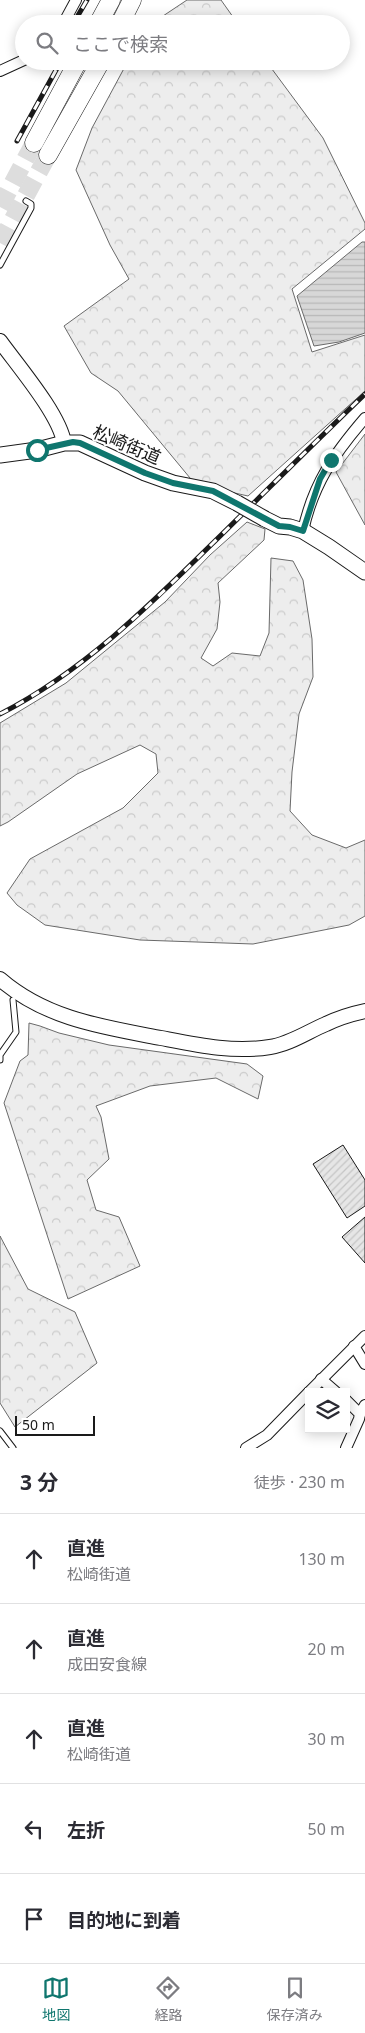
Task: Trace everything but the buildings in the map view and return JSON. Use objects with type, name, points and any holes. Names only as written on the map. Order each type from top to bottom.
[{"type":"highway","points":[[103,15],[111,0]]},
{"type":"highway","points":[[124,15],[132,0]]},
{"type":"highway","points":[[34,143],[73,70]]},
{"type":"highway","points":[[48,155],[96,70]]},
{"type":"main road","name":"松崎街道","points":[[0,455],[37,450],[64,443],[80,443],[145,473],[173,483],[213,491],[237,502],[279,526],[303,531]]},
{"type":"main road","points":[[303,531],[329,546],[365,572]]},
{"type":"street","points":[[68,15],[76,0]]},
{"type":"street","points":[[0,70],[15,64]]},
{"type":"street","points":[[0,341],[54,417],[63,433],[64,443]]},
{"type":"street","points":[[303,531],[320,479],[331,460],[365,418]]},
{"type":"street","points":[[0,979],[14,991],[34,1003],[77,1021],[202,1046],[232,1049],[272,1046],[292,1040],[343,1016],[365,1011]]},
{"type":"street","points":[[313,1388],[365,1336]]},
{"type":"street","points":[[354,1346],[365,1364]]},
{"type":"street","points":[[321,1379],[331,1388]]},
{"type":"street","points":[[246,1448],[267,1435],[305,1396]]},
{"type":"street","points":[[346,1448],[362,1409],[350,1402]]},
{"type":"lane","points":[[0,265],[31,208],[31,204],[26,201]]},
{"type":"lane","points":[[0,1060],[0,1055],[16,1032],[13,1000]]},
{"type":"lane","points":[[0,1431],[13,1448]]},
{"type":"green space","points":[[187,0],[221,0],[232,15],[164,15]]},
{"type":"green space","points":[[123,70],[273,70],[323,138],[365,223],[365,229],[292,289],[312,352],[365,335],[365,391],[248,496],[195,484],[118,391],[91,373],[64,326],[129,279],[110,245],[76,170],[92,128]]},
{"type":"green space","points":[[365,434],[365,525],[336,472]]},
{"type":"green space","points":[[247,522],[265,529],[264,540],[218,583],[220,602],[217,629],[201,658],[213,666],[232,653],[260,656],[269,633],[271,558],[293,561],[303,580],[312,639],[313,677],[299,714],[292,772],[290,811],[312,835],[346,848],[365,840],[365,916],[349,925],[253,944],[140,940],[45,925],[17,905],[7,893],[30,859],[123,808],[158,773],[156,754],[140,745],[77,774],[0,826],[0,723],[66,683],[165,602],[210,555]]},
{"type":"green space","points":[[29,1023],[59,1033],[109,1045],[247,1064],[263,1076],[258,1099],[216,1078],[150,1086],[96,1106],[101,1117],[109,1159],[87,1180],[96,1210],[119,1217],[140,1266],[68,1299],[4,1103],[20,1061],[28,1055]]},
{"type":"green space","points":[[0,1236],[28,1289],[75,1312],[97,1363],[15,1427],[0,1403]]},
{"type":"shaded area","points":[[362,242],[365,242],[365,333],[339,342],[314,346],[297,296]]},
{"type":"tunnel","points":[[0,207],[34,143]]},
{"type":"tunnel","points":[[0,243],[48,155]]},
{"type":"railway","points":[[78,15],[87,0]]},
{"type":"railway","points":[[17,141],[56,70]]},
{"type":"railway","points":[[0,714],[59,679],[113,637],[189,567],[365,394]]},
{"type":"route","points":[[37,450],[64,443],[80,443],[145,473],[173,483],[213,491],[237,502],[279,526],[303,531],[320,479],[331,460]]}]
